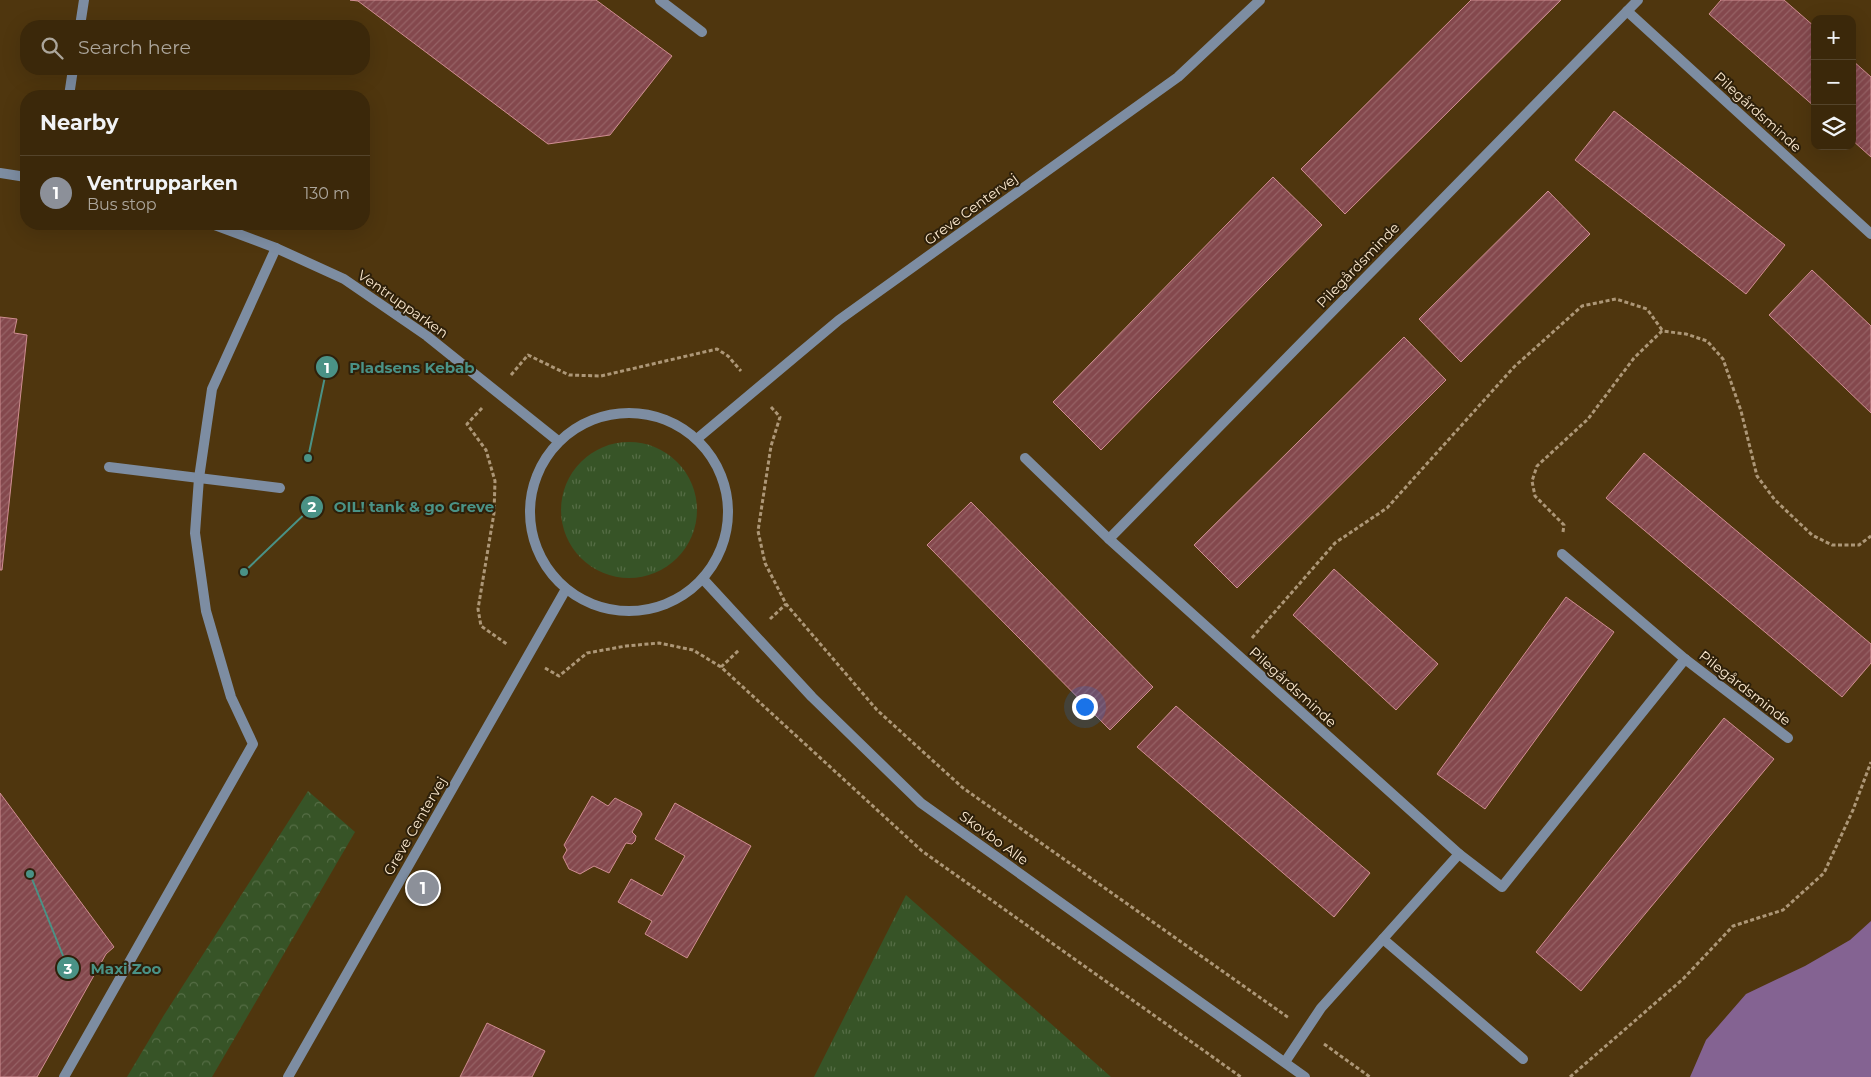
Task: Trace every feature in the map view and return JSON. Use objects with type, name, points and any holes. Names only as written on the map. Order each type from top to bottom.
[{"type":"street","points":[[81,20],[84,0]]},
{"type":"street","points":[[660,0],[702,32]]},
{"type":"street","name":"Greve Centervej","points":[[698,438],[839,320],[1178,78],[1260,0]]},
{"type":"street","name":"Pilegårdsminde","points":[[1109,539],[1638,0]]},
{"type":"street","name":"Pilegårdsminde","points":[[1627,11],[1871,234]]},
{"type":"street","points":[[70,90],[72,75]]},
{"type":"street","points":[[0,173],[20,176]]},
{"type":"street","name":"Ventrupparken","points":[[228,230],[276,248],[344,279],[412,326],[558,441]]},
{"type":"street","points":[[64,1077],[253,744],[231,697],[206,611],[195,533],[199,478],[212,389],[276,248]]},
{"type":"street","points":[[627,411],[665,418],[698,438],[717,463],[727,492],[729,523],[720,553],[703,579],[680,598],[651,609],[621,611],[592,604],[566,589],[544,564],[532,533],[530,500],[539,468],[558,441],[590,420],[627,411]]},
{"type":"street","name":"Pilegårdsminde","points":[[1024,458],[1237,656],[1459,854],[1502,887],[1685,659]]},
{"type":"street","points":[[109,467],[280,488]]},
{"type":"street","name":"Pilegårdsminde","points":[[1562,554],[1685,659],[1788,738]]},
{"type":"street","name":"Skovbo Alle","points":[[703,579],[812,697],[922,803],[1305,1077]]},
{"type":"street","name":"Greve Centervej","points":[[288,1077],[566,589]]},
{"type":"street","points":[[1285,1062],[1321,1008],[1459,854]]},
{"type":"street","points":[[1383,939],[1523,1059]]},
{"type":"path","points":[[1237,656],[1335,543],[1387,508],[1514,367],[1582,306],[1616,299],[1647,309],[1662,331],[1686,334],[1707,341],[1722,359],[1741,411],[1757,476],[1774,500],[1812,534],[1832,545],[1859,545],[1871,536]]},
{"type":"path","points":[[1562,554],[1564,525],[1535,496],[1532,482],[1537,466],[1588,419],[1634,358],[1662,331]]},
{"type":"path","points":[[528,356],[569,375],[601,376],[717,348],[728,356],[780,417],[771,446],[758,531],[765,563],[786,604],[877,710],[963,788],[1370,1077]]},
{"type":"path","points":[[467,424],[486,450],[495,481],[494,513],[478,609],[481,626],[559,676],[588,653],[626,646],[659,643],[694,650],[721,666],[922,851],[1241,1077]]},
{"type":"path","points":[[1570,1077],[1683,979],[1732,926],[1783,910],[1824,874],[1853,810],[1871,762]]},
{"type":"green space","points":[[629,442],[655,447],[677,462],[692,484],[697,510],[692,536],[677,558],[655,573],[629,578],[603,573],[581,558],[566,536],[561,510],[566,484],[581,462],[603,447]]},
{"type":"green space","points":[[308,791],[355,832],[212,1077],[127,1077],[164,1015]]},
{"type":"green space","points":[[906,895],[1111,1077],[814,1077]]},
{"type":"shaded area","points":[[1871,921],[1871,1077],[1690,1077],[1706,1040],[1746,994],[1805,966],[1850,940]]},
{"type":"building","points":[[350,0],[596,0],[672,56],[610,135],[548,144],[358,1]]},
{"type":"building","points":[[1471,0],[1561,0],[1345,214],[1301,169]]},
{"type":"building","points":[[1721,0],[1784,0],[1811,24],[1811,103],[1709,14]]},
{"type":"building","points":[[1856,64],[1871,77],[1871,157],[1856,144]]},
{"type":"building","points":[[1614,111],[1785,245],[1746,294],[1575,160]]},
{"type":"building","points":[[1273,177],[1322,225],[1101,450],[1053,402]]},
{"type":"building","points":[[1548,191],[1590,234],[1461,362],[1419,319]]},
{"type":"building","points":[[1812,270],[1871,326],[1871,413],[1769,315]]},
{"type":"building","points":[[0,317],[17,319],[14,333],[27,335],[2,570],[0,570]]},
{"type":"building","points":[[1404,337],[1446,380],[1237,588],[1194,545]]},
{"type":"building","points":[[1644,453],[1871,644],[1871,663],[1842,697],[1606,498]]},
{"type":"building","points":[[971,502],[1153,687],[1110,730],[927,545]]},
{"type":"building","points":[[1334,569],[1438,664],[1396,710],[1293,615]]},
{"type":"building","points":[[1566,597],[1614,632],[1485,809],[1437,774]]},
{"type":"building","points":[[1176,706],[1370,873],[1334,917],[1137,747]]},
{"type":"building","points":[[1724,718],[1774,759],[1581,991],[1536,952]]},
{"type":"building","points":[[0,793],[114,947],[106,954],[37,1077],[0,1077]]},
{"type":"building","points":[[592,796],[608,806],[615,798],[640,811],[642,814],[632,832],[636,836],[635,841],[632,844],[626,843],[609,873],[594,866],[580,874],[569,869],[563,857],[567,850],[564,845]]},
{"type":"building","points":[[675,803],[751,846],[687,958],[645,934],[652,921],[618,902],[631,879],[662,896],[685,856],[655,839]]},
{"type":"building","points":[[487,1023],[545,1051],[532,1077],[460,1077]]},
{"type":"place","name":"Pladsens Kebab","points":[[308,458]]},
{"type":"place","name":"OIL! tank & go Greve","points":[[244,572]]},
{"type":"place","name":"Maxi Zoo","points":[[30,874]]},
{"type":"place","name":"Ventrupparken","points":[[423,888]]}]
